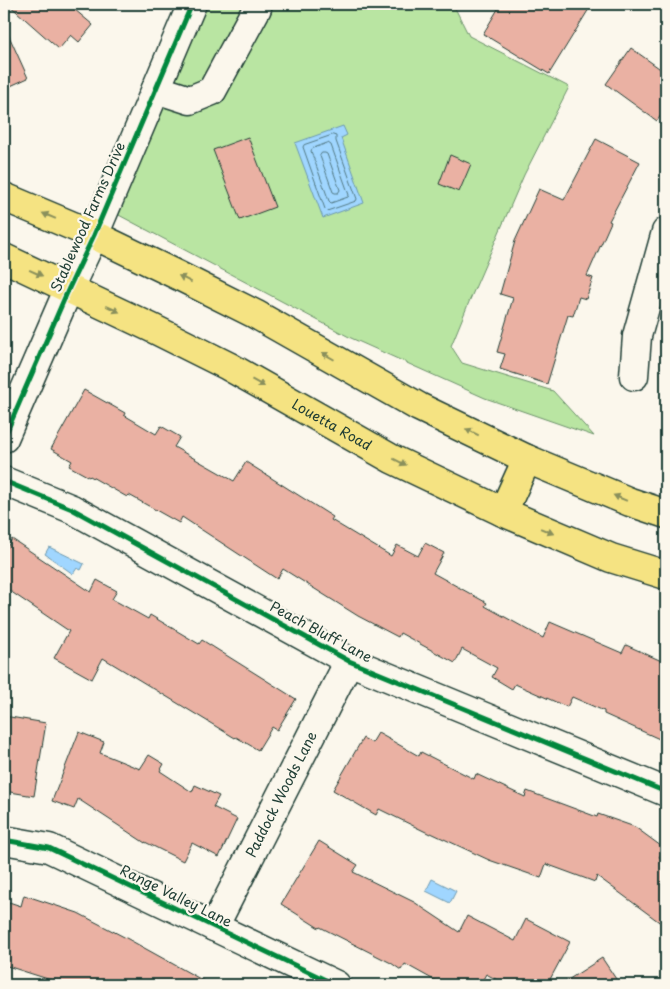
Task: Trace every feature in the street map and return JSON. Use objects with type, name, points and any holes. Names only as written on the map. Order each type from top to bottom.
[{"type":"main road","points":[[4,197],[94,235],[178,275],[255,314],[419,407],[527,459],[630,502],[666,514]]},
{"type":"main road","name":"Louetta Road","points":[[4,258],[228,366],[392,459],[503,512],[610,558],[666,575]]},
{"type":"main road","points":[[503,512],[527,459]]},
{"type":"street","name":"Stablewood Farms Drive","points":[[4,438],[94,235],[192,4]]},
{"type":"street","points":[[156,89],[190,100],[212,91],[256,8],[255,4]]},
{"type":"street","points":[[634,376],[637,336],[666,232]]},
{"type":"street","name":"Peach Bluff Lane","points":[[4,481],[72,509],[349,661],[666,792]]},
{"type":"street","name":"Paddock Woods Lane","points":[[214,927],[349,661]]},
{"type":"street","name":"Range Valley Lane","points":[[4,840],[48,848],[336,985]]},
{"type":"green space","points":[[201,4],[453,4],[469,36],[569,87],[524,175],[451,346],[462,363],[553,391],[594,436],[485,398],[351,338],[115,213]]},
{"type":"water","points":[[343,126],[347,135],[341,138],[364,203],[323,218],[295,143]]},
{"type":"water","points":[[49,547],[84,564],[81,570],[77,568],[73,574],[45,554]]},
{"type":"water","points":[[432,879],[456,891],[450,903],[426,891]]},
{"type":"building","points":[[8,4],[68,4],[93,25],[79,42],[71,35],[59,49]]},
{"type":"building","points":[[501,4],[592,4],[549,74],[483,34]]},
{"type":"building","points":[[4,25],[28,78],[4,89]]},
{"type":"building","points":[[631,48],[666,73],[666,108],[657,121],[606,84]]},
{"type":"building","points":[[248,137],[275,207],[240,220],[213,150]]},
{"type":"building","points":[[596,139],[640,162],[609,221],[611,222],[587,276],[593,278],[586,299],[579,297],[573,316],[568,315],[547,384],[500,369],[505,354],[497,352],[513,298],[500,294],[515,241],[539,189],[564,200]]},
{"type":"building","points":[[450,155],[471,164],[459,192],[439,184]]},
{"type":"building","points":[[84,390],[125,413],[124,415],[156,434],[161,426],[180,437],[174,447],[234,481],[246,462],[333,517],[331,520],[391,556],[397,545],[418,556],[425,543],[444,553],[433,573],[487,603],[485,606],[543,638],[550,622],[622,653],[626,645],[666,663],[666,742],[604,714],[604,711],[572,697],[567,707],[515,684],[512,689],[492,677],[497,668],[462,649],[455,663],[400,633],[398,637],[358,616],[283,569],[277,579],[182,517],[179,523],[129,495],[127,497],[69,466],[72,461],[51,449]]},
{"type":"building","points":[[12,539],[91,592],[97,580],[117,591],[112,599],[148,619],[150,615],[199,644],[202,640],[296,699],[277,730],[272,727],[258,750],[103,658],[92,679],[54,658],[69,631],[4,587],[4,552]]},
{"type":"building","points":[[4,716],[46,723],[34,796],[4,791]]},
{"type":"building","points":[[79,732],[104,742],[100,753],[140,769],[149,755],[164,764],[160,771],[192,792],[195,785],[219,796],[213,807],[237,819],[219,857],[192,843],[183,861],[145,843],[78,799],[74,809],[52,801]]},
{"type":"building","points":[[378,733],[419,756],[421,752],[474,779],[476,774],[525,797],[527,791],[597,817],[598,814],[635,827],[665,849],[659,857],[666,862],[666,927],[597,876],[595,882],[546,864],[541,878],[489,860],[379,809],[376,815],[333,790],[363,738],[372,743]]},
{"type":"building","points":[[319,841],[358,865],[353,872],[414,902],[459,932],[467,916],[515,941],[526,919],[570,942],[547,985],[507,985],[486,974],[480,985],[443,985],[405,964],[401,970],[391,963],[319,928],[281,904]]},
{"type":"building","points":[[24,895],[78,913],[211,985],[48,985],[51,980],[4,965],[4,918],[9,902],[21,906]]},
{"type":"building","points":[[602,958],[620,985],[560,985]]},
{"type":"cycle path","points":[[4,438],[94,235],[192,4]]},
{"type":"cycle path","points":[[4,481],[72,509],[349,661],[666,792]]},
{"type":"cycle path","points":[[4,840],[49,848],[336,985]]}]
